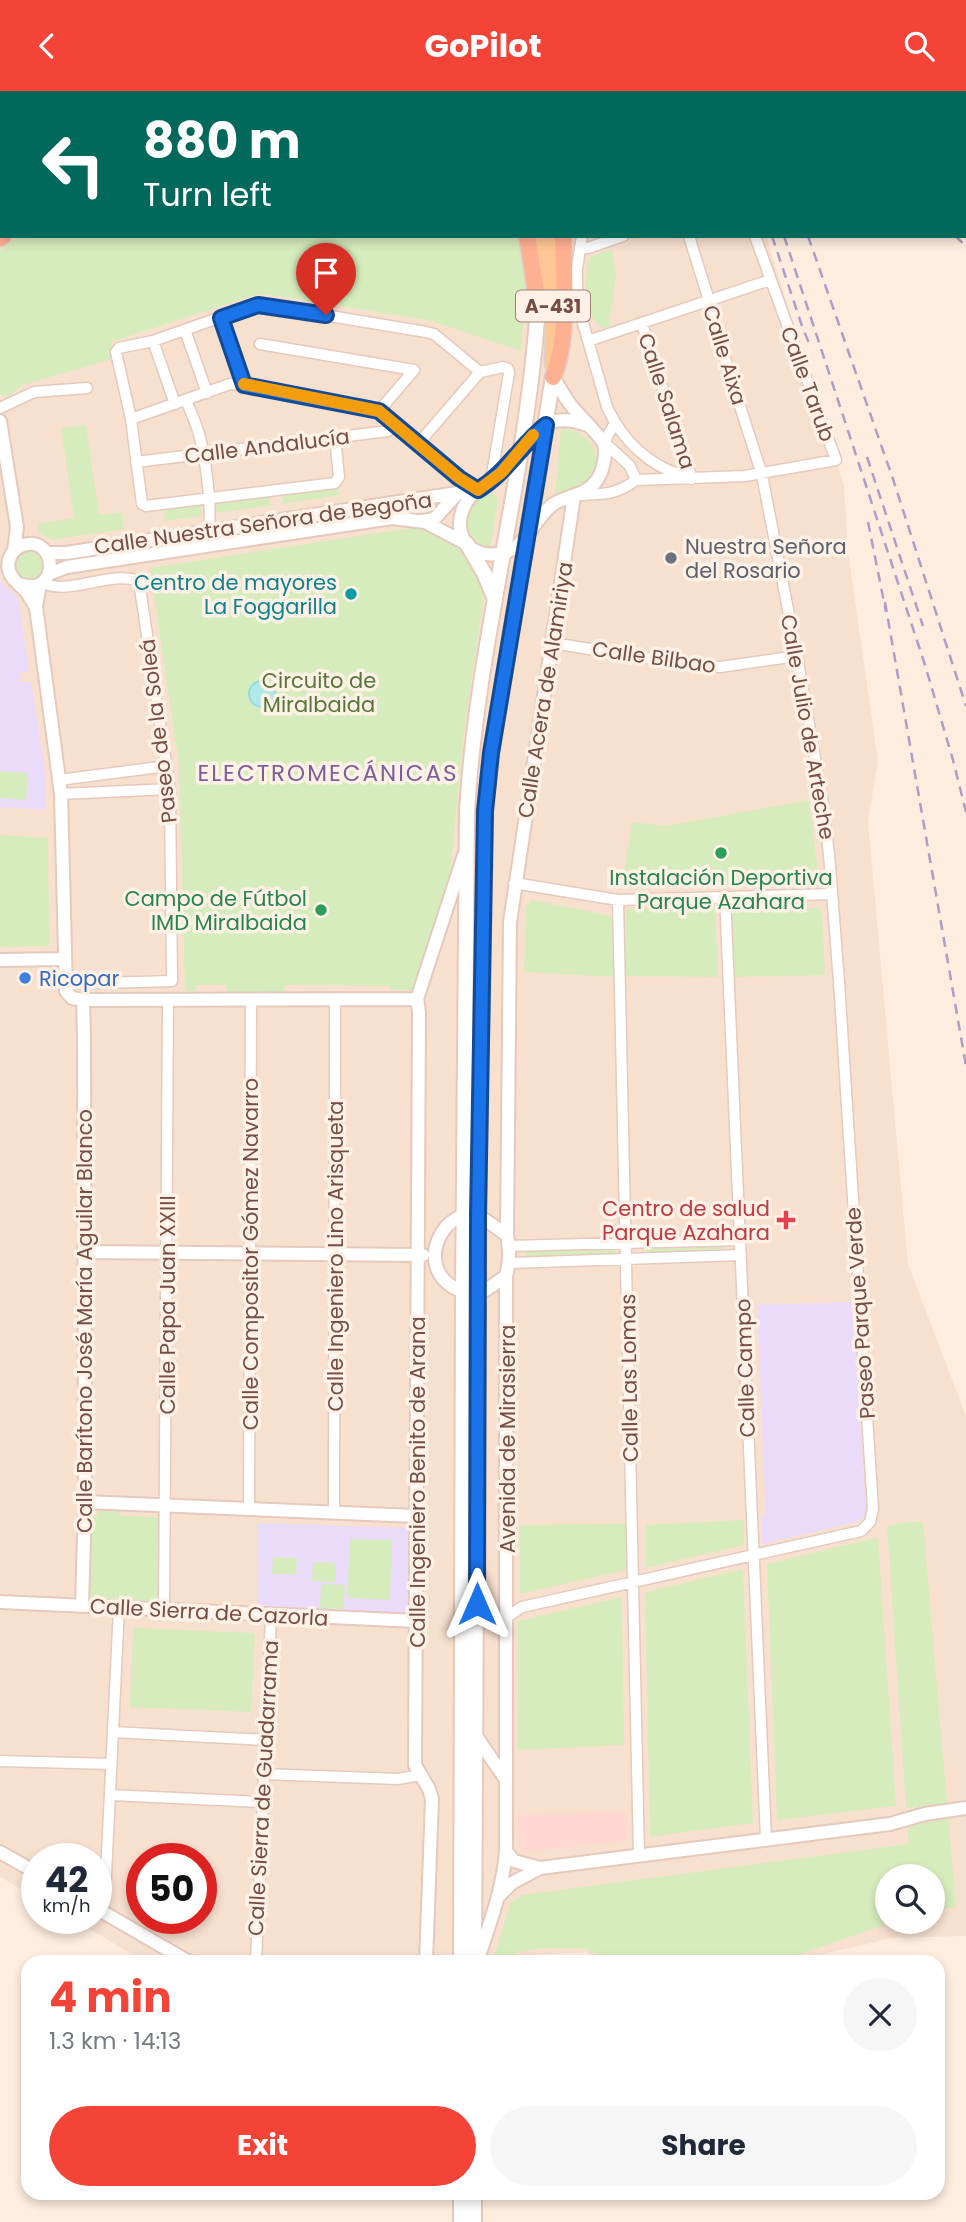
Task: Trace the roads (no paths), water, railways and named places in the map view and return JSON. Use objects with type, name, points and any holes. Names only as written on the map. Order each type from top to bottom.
[{"type":"highway","points":[[527,238],[538,305]]},
{"type":"highway","points":[[553,377],[562,331],[563,238]]},
{"type":"main road","name":"A-431","points":[[471,1216],[467,846],[471,750],[533,371],[538,305],[538,238]]},
{"type":"main road","name":"A-431","points":[[461,1955],[471,1216],[485,811],[491,753],[553,377],[554,316],[550,238]]},
{"type":"main road","points":[[467,544],[495,599]]},
{"type":"main road","name":"A-431","points":[[470,1293],[476,1955]]},
{"type":"main road","points":[[461,2200],[461,2222]]},
{"type":"main road","points":[[474,2200],[474,2222]]},
{"type":"street","points":[[581,241],[589,248],[618,238]]},
{"type":"street","name":"Calle Aixa","points":[[689,238],[762,475]]},
{"type":"street","name":"Calle Tarub","points":[[636,480],[762,475],[836,460],[756,238]]},
{"type":"street","points":[[581,241],[576,296],[601,391],[615,423],[650,461],[692,479]]},
{"type":"street","points":[[588,341],[770,280]]},
{"type":"street","points":[[136,462],[131,419],[116,352],[119,348],[153,341],[258,305],[426,331],[434,334],[480,372]]},
{"type":"street","points":[[221,318],[244,385]]},
{"type":"street","name":"Calle Salama","points":[[642,324],[692,479]]},
{"type":"street","points":[[185,330],[207,393]]},
{"type":"street","points":[[153,341],[175,404]]},
{"type":"street","points":[[260,344],[414,370],[379,411]]},
{"type":"street","points":[[418,444],[480,372],[503,367],[508,369],[492,474],[464,505],[460,518],[460,531],[467,544]]},
{"type":"street","points":[[553,377],[587,425],[630,466],[636,480],[622,490],[574,496]]},
{"type":"street","points":[[131,419],[230,384],[244,385],[379,411],[459,478],[483,486]]},
{"type":"street","points":[[0,408],[34,392],[87,388]]},
{"type":"street","points":[[186,400],[198,431],[202,454],[211,520],[208,531]]},
{"type":"street","points":[[483,486],[501,473],[529,438],[551,421],[567,419],[587,425]]},
{"type":"street","points":[[0,421],[18,527],[30,544]]},
{"type":"street","points":[[503,553],[527,537],[546,510],[556,502],[589,489],[601,473],[604,442],[615,423]]},
{"type":"street","name":"Calle Andalucía","points":[[136,462],[388,431],[394,425]]},
{"type":"street","name":"Calle Nuestra Señora de Begoña","points":[[136,462],[142,504],[146,506],[335,483],[339,477],[335,437]]},
{"type":"street","name":"Calle Julio de Arteche","points":[[762,475],[823,804],[839,982]]},
{"type":"street","points":[[418,520],[430,521],[438,516],[457,494],[459,478]]},
{"type":"street","name":"Calle Nuestra Señora de Begoña","points":[[47,553],[66,553],[428,499],[483,486]]},
{"type":"street","name":"Calle Acera de Alamiriya","points":[[514,883],[574,496]]},
{"type":"street","points":[[428,499],[439,506],[438,516]]},
{"type":"street","name":"Calle Nuestra Señora de Begoña","points":[[44,580],[67,567],[391,518],[418,520],[437,527],[485,553],[503,553]]},
{"type":"street","points":[[18,527],[8,555],[10,578],[36,607]]},
{"type":"street","points":[[8,555],[19,547],[30,544],[37,545],[47,553],[50,560],[36,607],[61,794],[66,991],[72,998],[416,999],[467,846]]},
{"type":"street","points":[[10,578],[26,586],[44,580]]},
{"type":"street","name":"Paseo de la Soleá","points":[[44,580],[57,588],[122,579],[139,580],[170,789],[172,981],[66,984]]},
{"type":"street","name":"Calle Bilbao","points":[[552,643],[720,667],[797,656]]},
{"type":"street","points":[[59,780],[166,766]]},
{"type":"street","points":[[61,794],[170,789]]},
{"type":"street","points":[[741,1255],[510,1263],[508,976],[514,883],[618,900],[832,894]]},
{"type":"street","name":"Calle Campo","points":[[725,896],[766,1839]]},
{"type":"street","name":"Calle Las Lomas","points":[[618,900],[639,1856]]},
{"type":"street","points":[[0,960],[65,959]]},
{"type":"street","name":"Paseo Parque Verde","points":[[522,1607],[861,1531],[870,1522],[873,1509],[839,982]]},
{"type":"street","name":"Calle Papa Juan XXIII","points":[[164,1610],[168,999]]},
{"type":"street","name":"Calle Compositor Gómez Navarro","points":[[249,1509],[251,999]]},
{"type":"street","name":"Calle Ingeniero Lino Arisqueta","points":[[334,1513],[335,999]]},
{"type":"street","name":"Calle Ingeniero Benito de Arana","points":[[416,999],[419,1012],[415,1765],[432,1799],[426,1955]]},
{"type":"street","name":"Calle Barítono José María Aguilar Blanco","points":[[82,1000],[85,1502],[82,1606]]},
{"type":"street","points":[[506,1276],[470,1293],[449,1285],[437,1270],[433,1255],[437,1241],[449,1224],[471,1216],[508,1241],[627,1243],[740,1240]]},
{"type":"street","points":[[83,1252],[433,1255]]},
{"type":"street","name":"Avenida de Mirasierra","points":[[478,1955],[499,1896],[506,1851],[506,1276],[510,1263]]},
{"type":"street","points":[[85,1502],[415,1516]]},
{"type":"street","points":[[507,1596],[522,1607],[507,1617]]},
{"type":"street","name":"Calle Sierra de Cazorla","points":[[0,1602],[417,1621]]},
{"type":"street","points":[[108,1843],[119,1608]]},
{"type":"street","name":"Calle Sierra de Guadarrama","points":[[256,1955],[271,1615]]},
{"type":"street","points":[[113,1732],[266,1740]]},
{"type":"street","points":[[476,1736],[504,1777]]},
{"type":"street","points":[[0,1761],[112,1764]]},
{"type":"street","points":[[264,1774],[398,1779],[420,1776]]},
{"type":"street","points":[[110,1795],[263,1802]]},
{"type":"street","points":[[499,1896],[512,1883],[540,1868],[890,1823],[966,1808]]},
{"type":"street","points":[[506,1851],[514,1861],[540,1868]]},
{"type":"street","points":[[0,1852],[21,1864]]},
{"type":"street","points":[[112,1917],[176,1955]]},
{"type":"water","points":[[262,681],[272,684],[275,694],[272,704],[262,707],[252,704],[249,694],[252,684]]},
{"type":"railway","points":[[773,238],[811,348]]},
{"type":"railway","points":[[785,238],[925,665],[966,812]]},
{"type":"railway","points":[[809,238],[893,479],[966,706]]},
{"type":"railway","points":[[957,238],[966,246]]},
{"type":"railway","points":[[867,457],[923,626]]},
{"type":"railway","points":[[868,522],[886,612]]},
{"type":"railway","points":[[885,602],[966,1066]]},
{"type":"place","name":"Nuestra Señora del Rosario","points":[[671,558]]},
{"type":"place","name":"Centro de mayores La Foggarilla","points":[[351,594]]},
{"type":"place","name":"Instalación Deportiva Parque Azahara","points":[[721,853]]},
{"type":"place","name":"Campo de Fútbol IMD Miralbaida","points":[[321,910]]},
{"type":"place","name":"Ricopar","points":[[25,978]]},
{"type":"place","name":"Centro de salud Parque Azahara","points":[[786,1220]]},
{"type":"district","name":"ELECTROMECÁNICAS","points":[[328,773]]},
{"type":"park label","name":"Circuito de Miralbaida","points":[[319,692]]}]
